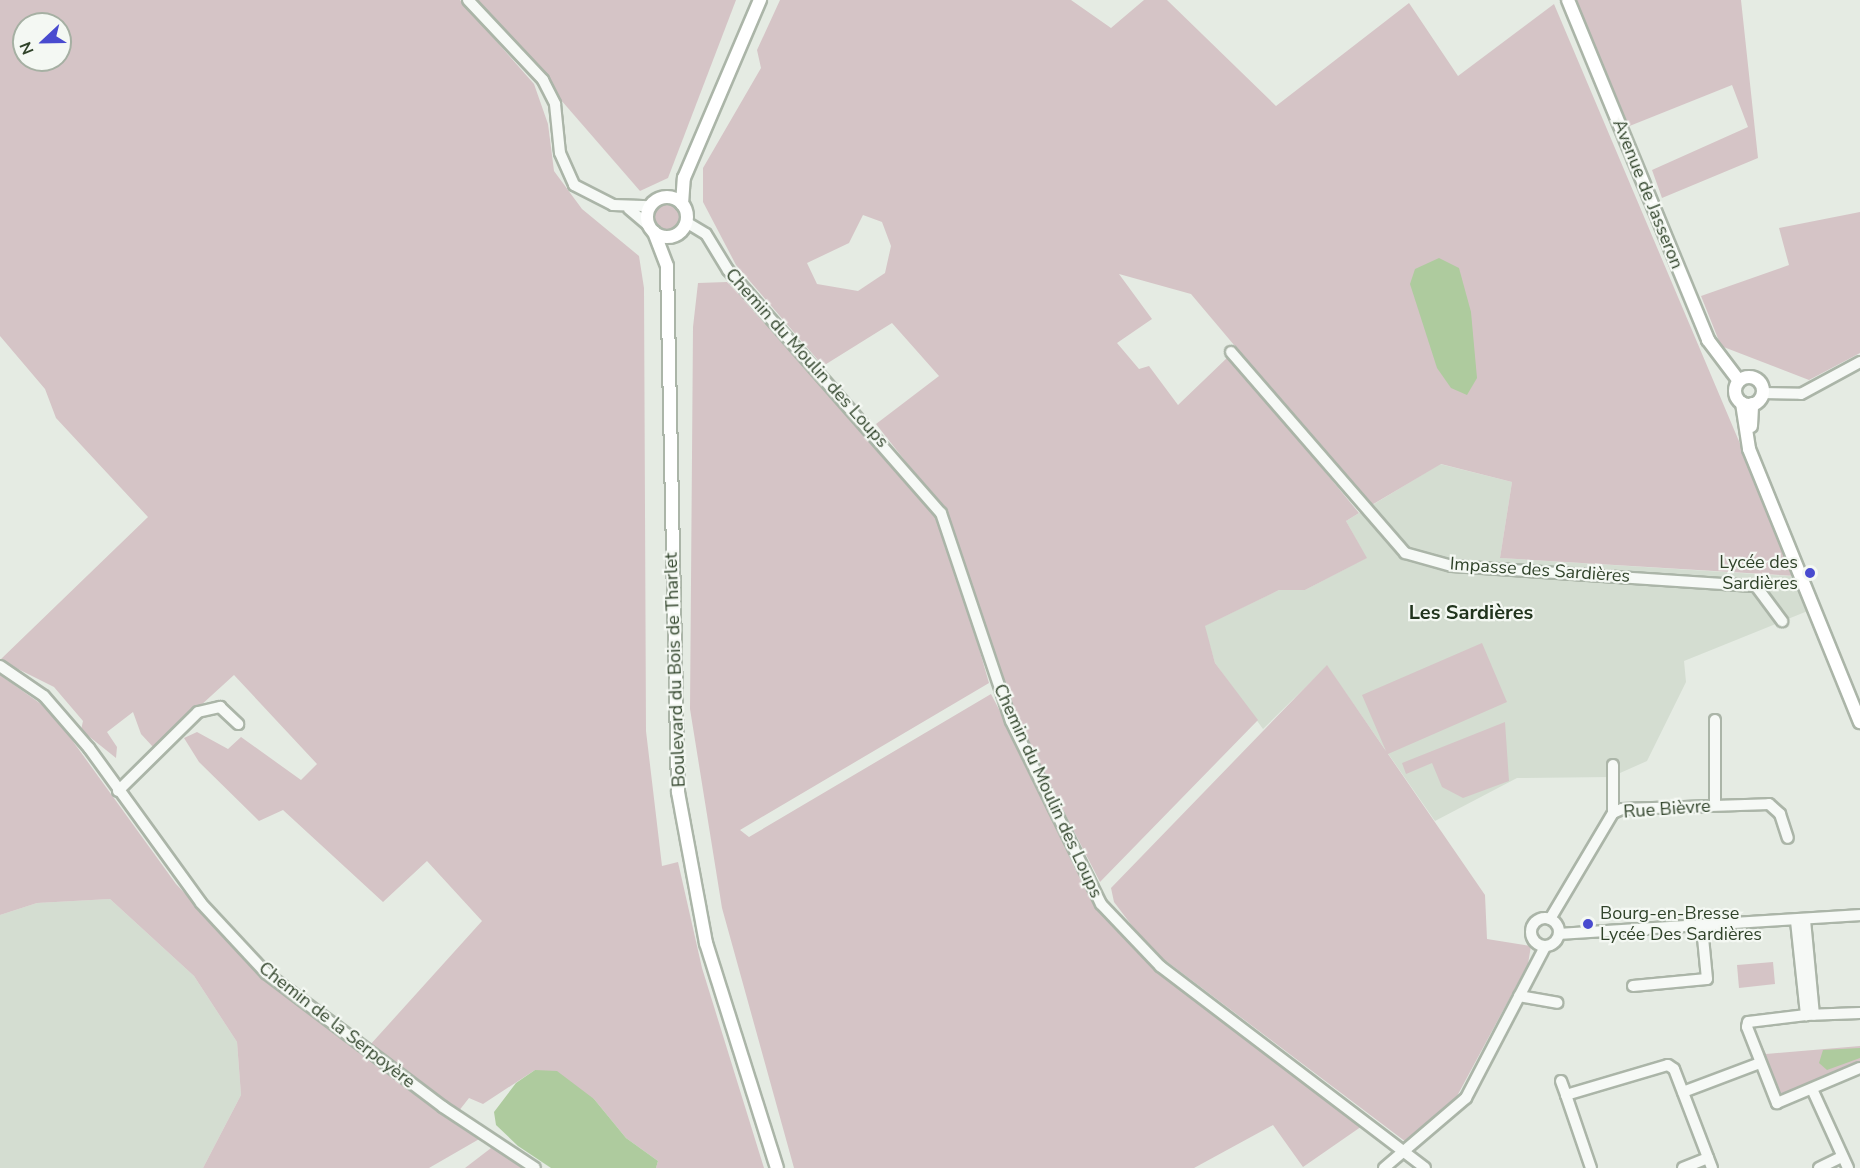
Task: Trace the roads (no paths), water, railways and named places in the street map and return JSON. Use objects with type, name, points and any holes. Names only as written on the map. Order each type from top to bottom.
[{"type":"main road","points":[[684,178],[665,197],[650,206],[651,228],[677,234],[686,222],[682,204],[684,178],[760,0]]},
{"type":"main road","name":"Avenue de Jasseron","points":[[1568,0],[1708,340],[1739,381]]},
{"type":"main road","points":[[665,197],[682,204]]},
{"type":"main road","name":"Boulevard du Bois de Tharlet","points":[[651,228],[667,266]]},
{"type":"main road","name":"Boulevard du Bois de Tharlet","points":[[677,234],[667,266],[678,792],[706,944],[777,1168]]},
{"type":"main road","points":[[1747,403],[1762,393],[1755,379],[1739,381],[1735,391],[1747,403],[1752,448],[1860,706]]},
{"type":"main road","points":[[1747,403],[1749,449],[1860,722]]},
{"type":"street","points":[[468,0],[543,80],[555,104],[560,153],[574,185],[597,200],[629,209],[650,206]]},
{"type":"street","points":[[629,209],[651,228]]},
{"type":"street","name":"Chemin du Moulin des Loups","points":[[686,222],[706,234],[728,270],[941,513],[1011,721],[1101,904],[1160,966],[1406,1150],[1425,1168]]},
{"type":"street","name":"Impasse des Sardières","points":[[1231,352],[1405,553],[1452,566],[1756,586],[1782,621]]},
{"type":"street","points":[[1762,393],[1801,394],[1860,362]]},
{"type":"street","name":"Chemin de la Serpoyère","points":[[0,666],[44,696],[201,903],[266,973],[443,1107],[535,1168]]},
{"type":"street","points":[[118,791],[198,712],[220,707],[238,724]]},
{"type":"street","points":[[1715,720],[1715,805]]},
{"type":"street","points":[[1613,765],[1613,813]]},
{"type":"street","name":"Rue Bièvre","points":[[1540,945],[1534,923],[1550,919],[1613,813],[1715,805],[1769,804],[1780,814],[1788,838]]},
{"type":"street","points":[[1384,1168],[1466,1098],[1534,968],[1540,945],[1559,934],[1702,927],[1860,915]]},
{"type":"street","points":[[1550,919],[1559,934]]},
{"type":"street","points":[[1801,920],[1810,1015]]},
{"type":"street","points":[[1633,987],[1707,979],[1702,927]]},
{"type":"street","points":[[1519,996],[1557,1003]]},
{"type":"street","points":[[1860,1013],[1810,1015],[1748,1022],[1757,1064],[1777,1103],[1860,1068]]},
{"type":"street","points":[[1683,1092],[1757,1064]]},
{"type":"street","points":[[1566,1095],[1668,1065],[1683,1092],[1710,1163],[1683,1168]]},
{"type":"street","points":[[1561,1081],[1591,1168]]},
{"type":"street","points":[[1812,1089],[1848,1168]]},
{"type":"street","points":[[1819,1168],[1842,1157]]},
{"type":"place","name":"Lycée des Sardières","points":[[1810,573]]},
{"type":"place","name":"Bourg-en-Bresse Lycée Des Sardières","points":[[1588,924]]},
{"type":"district","name":"Les Sardières","points":[[1471,612]]}]
